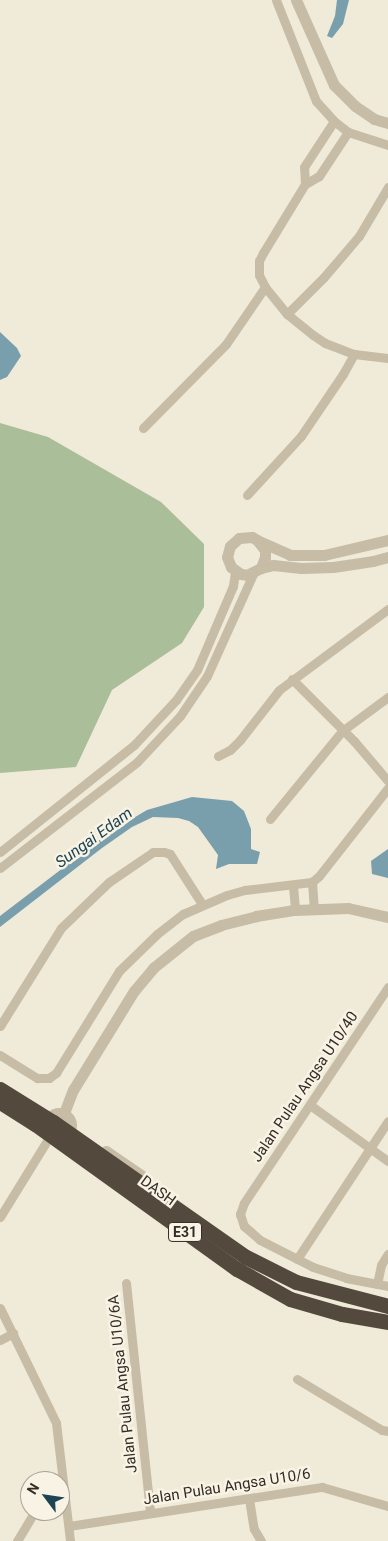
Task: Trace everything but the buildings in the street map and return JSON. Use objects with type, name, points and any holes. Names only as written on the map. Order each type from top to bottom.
[{"type":"highway","name":"DASH","points":[[0,1089],[53,1122],[246,1257],[296,1282],[388,1306]]},
{"type":"highway","name":"DASH","points":[[0,1101],[237,1269],[290,1298],[342,1314],[388,1321]]},
{"type":"street","points":[[276,0],[316,101],[334,122],[348,132],[388,145]]},
{"type":"street","points":[[296,0],[334,85],[355,106],[374,119],[388,124]]},
{"type":"street","points":[[305,184],[304,167],[334,122]]},
{"type":"street","points":[[348,132],[319,176],[305,184],[260,261],[259,275],[265,287],[287,314],[325,343],[354,354],[386,360]]},
{"type":"street","points":[[287,314],[347,252],[371,217],[388,187]]},
{"type":"street","points":[[143,428],[226,344],[265,287]]},
{"type":"street","points":[[247,495],[301,436],[344,374],[354,354]]},
{"type":"street","points":[[388,540],[324,555],[290,555],[257,540],[245,537],[239,538],[230,546],[228,563],[235,571],[241,574],[273,565],[301,568],[332,566],[373,561],[388,557]]},
{"type":"street","points":[[0,868],[137,762],[180,716],[206,676],[265,556],[264,550],[257,540]]},
{"type":"street","points":[[0,852],[134,745],[176,700],[197,670],[233,586],[235,571]]},
{"type":"street","points":[[218,756],[230,750],[240,740],[279,690],[388,609]]},
{"type":"street","points":[[292,679],[388,781]]},
{"type":"street","points":[[270,819],[342,731],[388,697]]},
{"type":"street","points":[[0,1055],[42,1079],[56,1074],[119,970],[157,934],[183,914],[202,904],[246,890],[294,886],[316,879],[384,799],[388,788]]},
{"type":"street","points":[[0,1026],[61,928],[109,882],[153,852],[170,854],[202,904]]},
{"type":"street","points":[[314,908],[316,879]]},
{"type":"street","points":[[294,886],[295,910]]},
{"type":"street","points":[[64,1113],[73,1090],[134,991],[153,968],[193,936],[221,924],[256,916],[314,908],[348,908],[388,917]]},
{"type":"street","name":"Jalan Pulau Angsa U10/40","points":[[297,1259],[260,1240],[244,1226],[240,1214],[244,1203],[388,987]]},
{"type":"street","points":[[0,1084],[51,1116]]},
{"type":"street","points":[[0,1101],[53,1133],[176,1222],[259,1277],[292,1295],[388,1321]]},
{"type":"street","points":[[310,1105],[388,1161]]},
{"type":"street","points":[[57,1113],[64,1113],[70,1118],[70,1132],[53,1133],[47,1122],[51,1116],[57,1113]]},
{"type":"street","points":[[388,1120],[297,1259],[335,1275],[388,1286]]},
{"type":"street","points":[[71,1128],[126,1163],[234,1244],[279,1269],[349,1292],[388,1299]]},
{"type":"street","points":[[0,1217],[53,1133]]},
{"type":"street","points":[[376,1284],[381,1265],[388,1254]]},
{"type":"street","name":"Jalan Pulau Angsa U10/6A","points":[[126,1283],[150,1513]]},
{"type":"street","points":[[0,1308],[56,1422],[70,1541]]},
{"type":"street","points":[[0,1340],[12,1333]]},
{"type":"street","points":[[297,1379],[382,1430],[388,1430]]},
{"type":"street","name":"Jalan Pulau Angsa U10/6","points":[[69,1526],[322,1487],[388,1506]]},
{"type":"street","points":[[249,1499],[254,1529],[261,1541]]},
{"type":"street","points":[[17,1541],[29,1521]]},
{"type":"green space","points":[[0,423],[48,437],[161,502],[204,544],[204,607],[182,643],[112,690],[76,767],[0,773]]},
{"type":"water","points":[[337,0],[349,0],[343,24],[332,38],[327,36],[335,16]]},
{"type":"water","points":[[0,332],[17,348],[21,356],[7,377],[0,380]]},
{"type":"water","points":[[192,797],[232,801],[244,811],[251,829],[251,849],[260,852],[257,864],[229,864],[216,869],[218,855],[198,827],[189,821],[178,818],[153,817],[132,827],[102,848],[0,927],[0,916],[122,823],[147,810]]},
{"type":"water","points":[[388,849],[388,878],[372,874],[371,861]]},
{"type":"water label","name":"Sungai Edam","points":[[94,838]]}]
